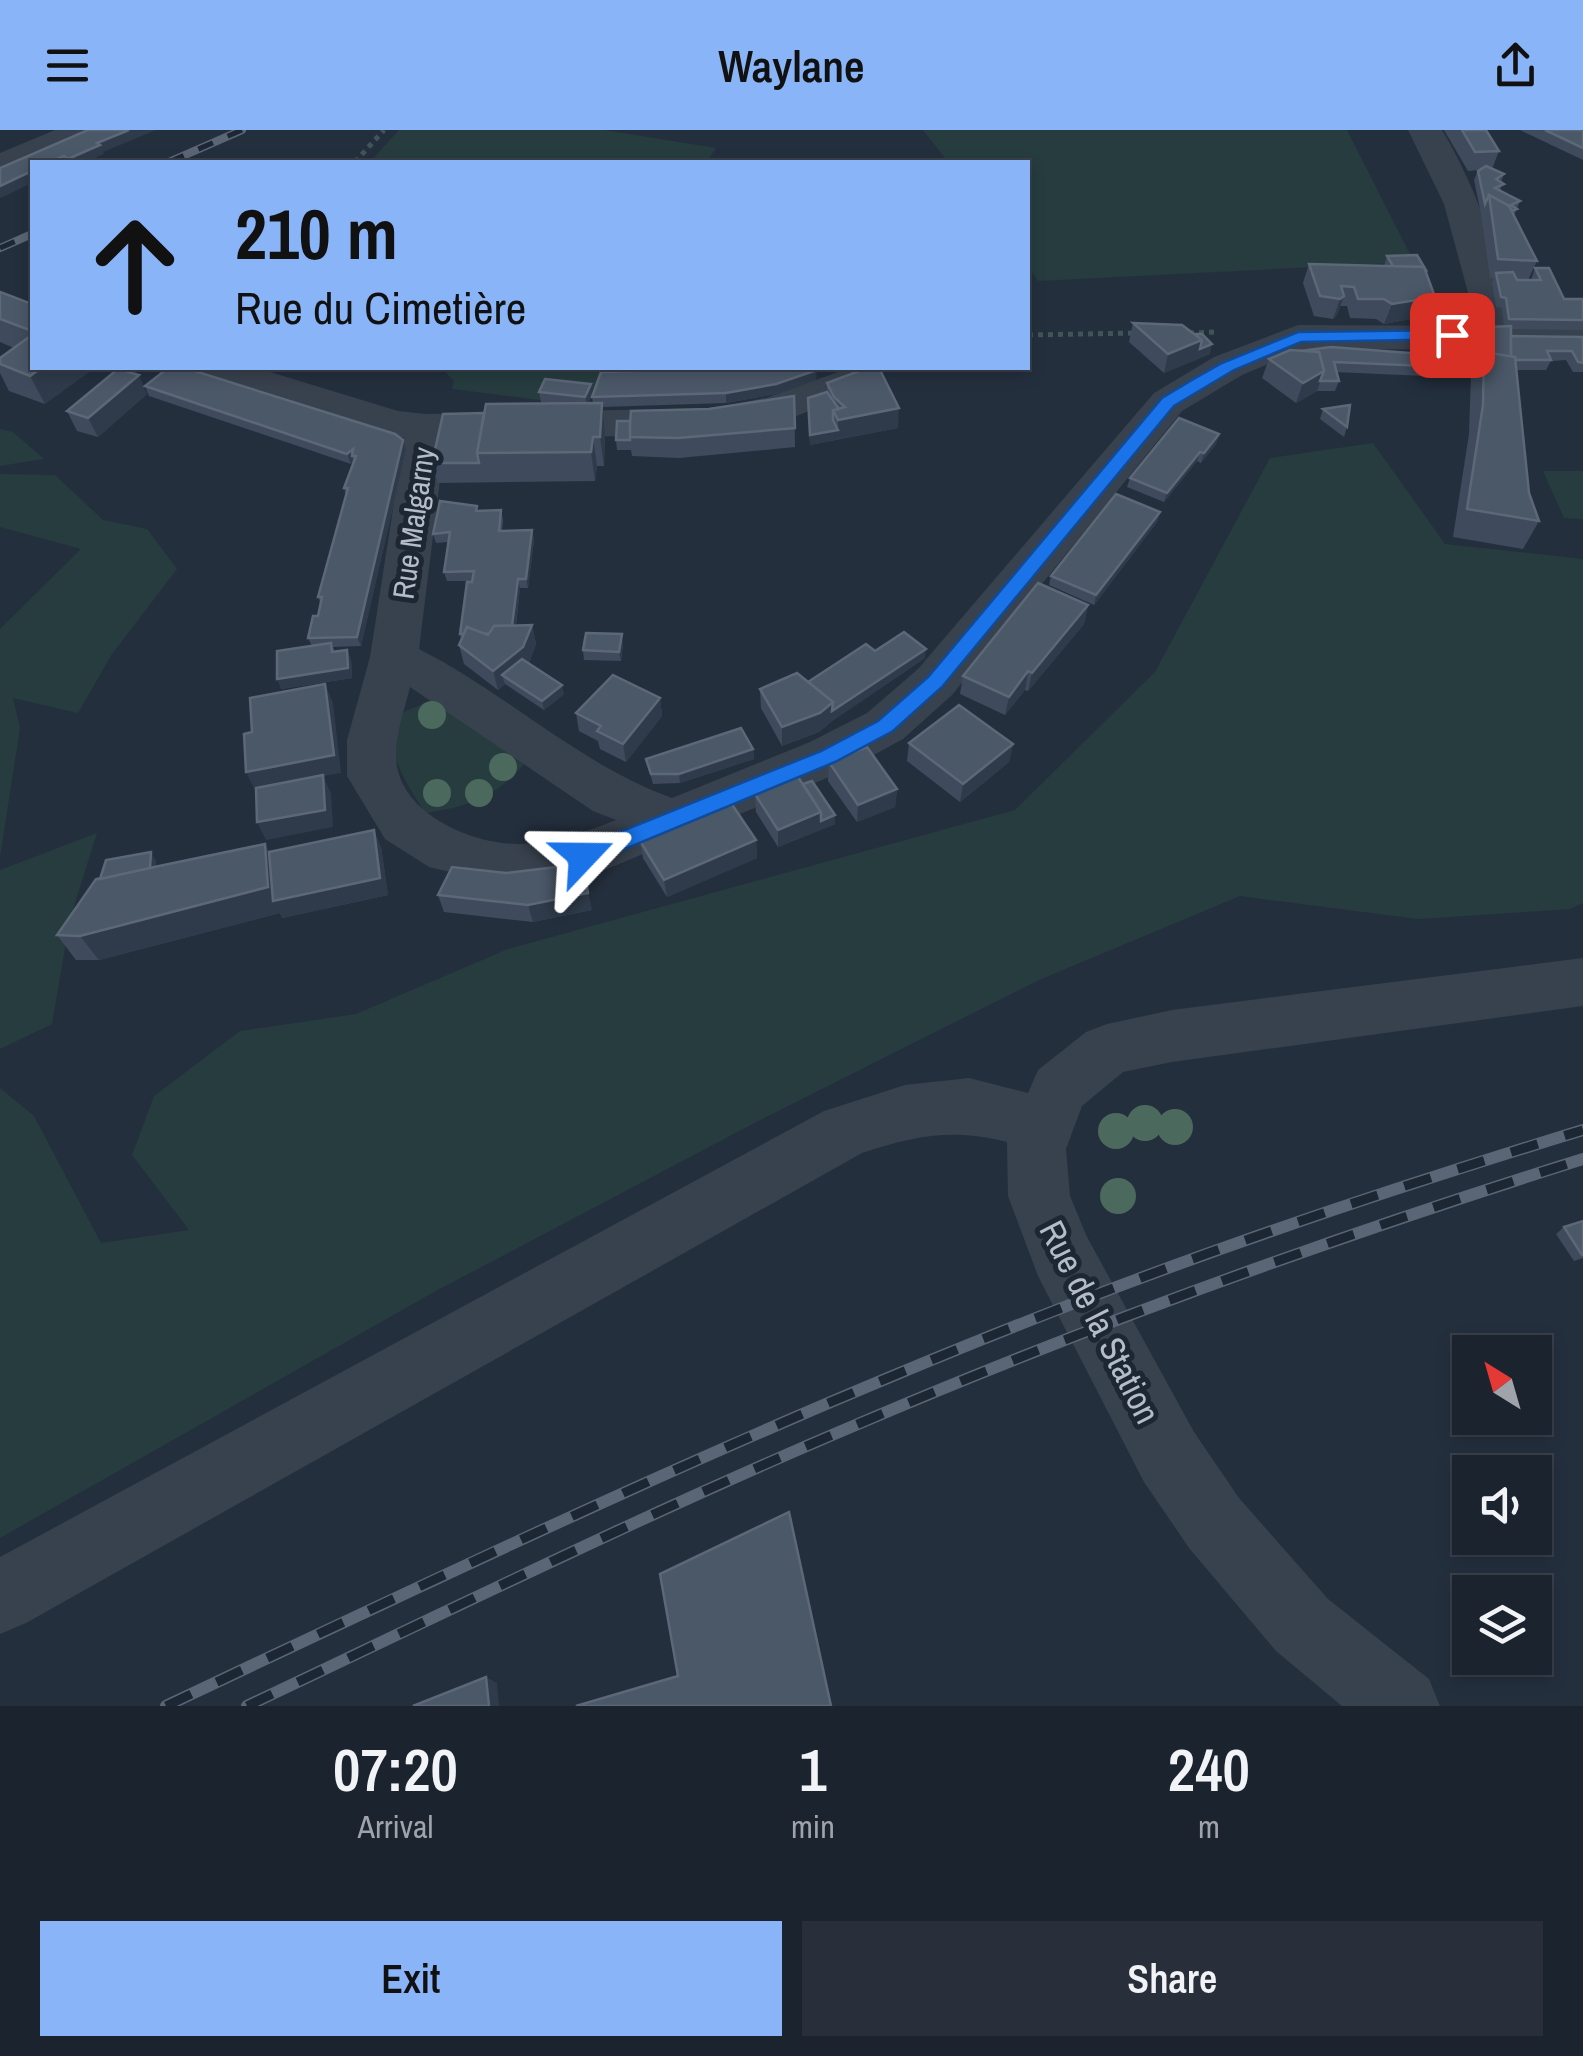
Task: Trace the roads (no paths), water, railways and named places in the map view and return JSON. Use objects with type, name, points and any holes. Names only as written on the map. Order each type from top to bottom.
[{"type":"street","points":[[0,166],[82,130]]},
{"type":"street","points":[[1425,130],[1448,166],[1472,234],[1499,336],[1583,338]]},
{"type":"street","name":"Rue Malgarny","points":[[223,370],[395,424],[426,427],[394,657],[372,740],[373,776],[404,824],[448,852],[517,866],[583,856],[828,756],[885,726],[935,682],[1168,402],[1228,366],[1298,337],[1499,336]]},
{"type":"street","points":[[426,427],[716,421],[779,408],[852,379]]},
{"type":"street","points":[[394,657],[446,684],[611,797],[672,819]]},
{"type":"street","name":"Rue de la Station","points":[[1402,1706],[1302,1625],[1226,1538],[1169,1457],[1061,1254],[1038,1196],[1035,1149],[1059,1089],[1107,1050],[1172,1036],[1583,982]]},
{"type":"street","points":[[0,1596],[845,1131],[905,1112],[969,1105],[1045,1124]]},
{"type":"railway","points":[[174,160],[242,130]]},
{"type":"railway","points":[[0,248],[30,235]]},
{"type":"railway","points":[[166,1706],[609,1500],[945,1354],[1254,1237],[1583,1130]]},
{"type":"railway","points":[[247,1706],[704,1491],[947,1387],[1218,1282],[1583,1159]]}]
